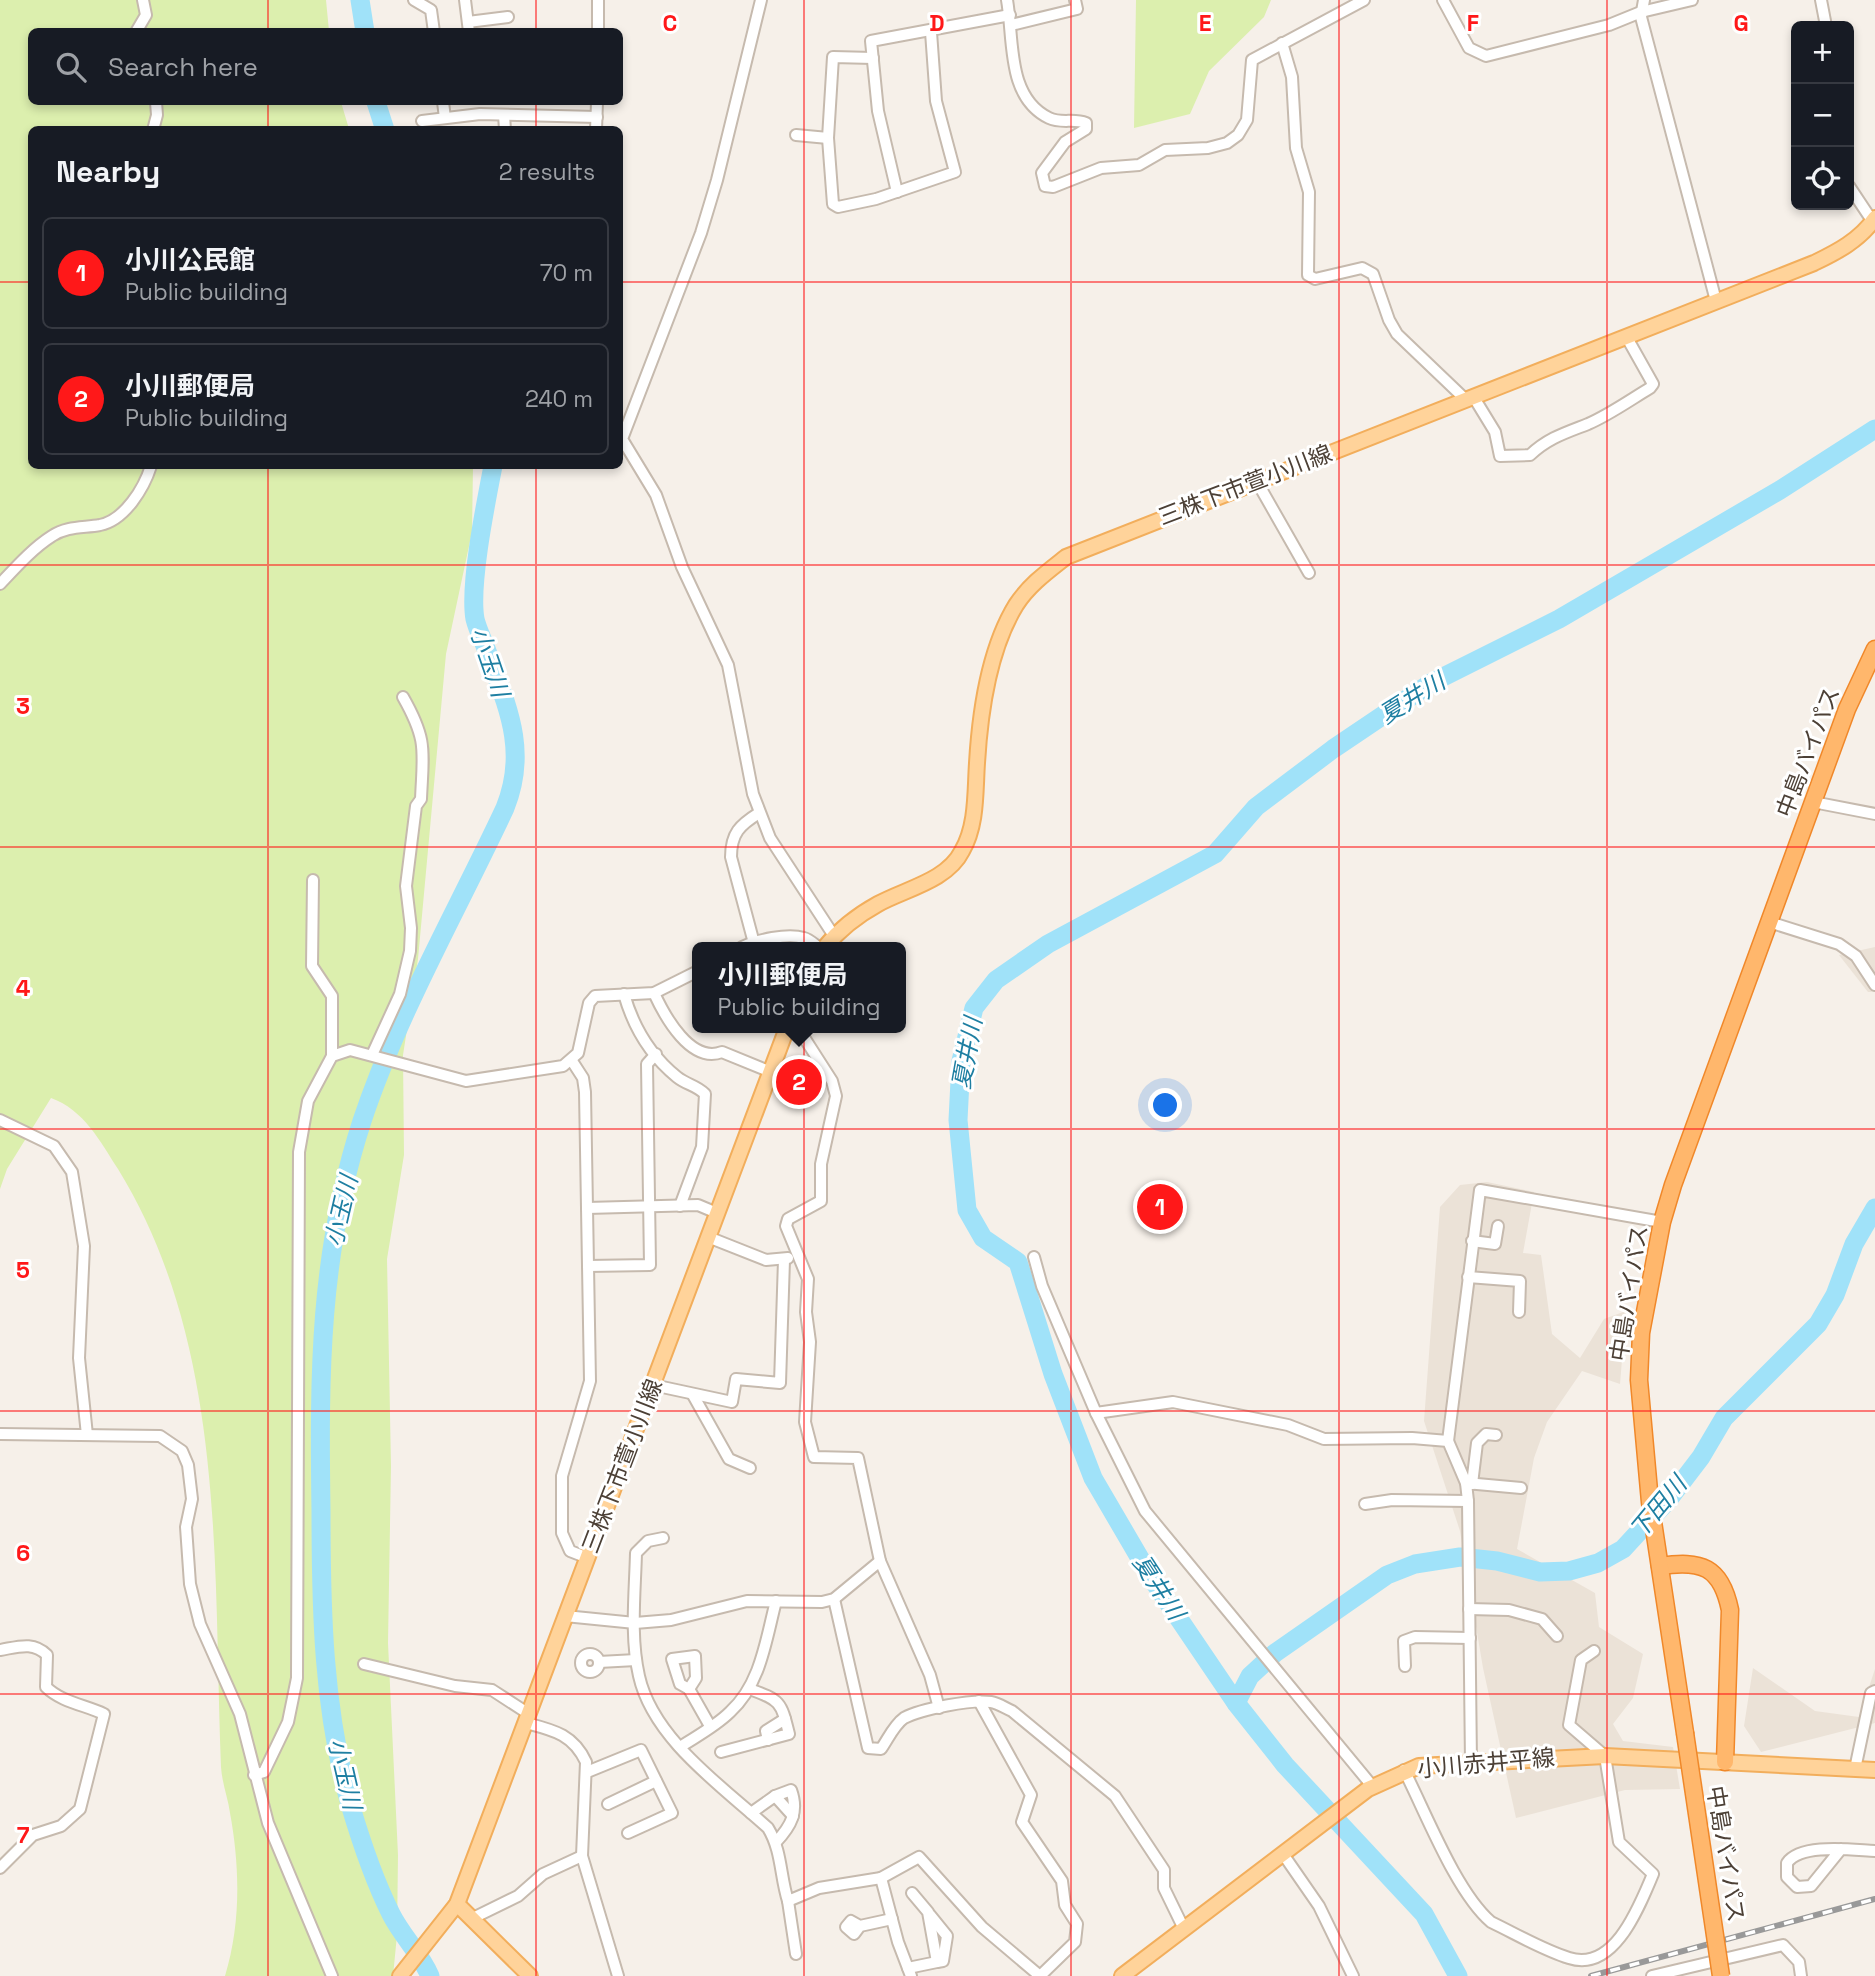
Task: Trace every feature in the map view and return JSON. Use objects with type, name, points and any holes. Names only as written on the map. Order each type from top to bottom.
[{"type":"highway","name":"中島バイパス","points":[[1721,1976],[1650,1502],[1639,1380],[1642,1333],[1662,1222],[1847,709],[1874,655]]},
{"type":"highway","points":[[1660,1566],[1699,1564],[1715,1574],[1726,1589],[1730,1609],[1725,1762]]},
{"type":"main road","name":"三株下市萱小川線","points":[[829,942],[877,905],[943,872],[961,855],[972,823],[979,740],[988,685],[1002,635],[1016,605],[1035,581],[1066,557],[1095,543],[1840,251],[1874,220]]},
{"type":"main road","name":"三株下市萱小川線","points":[[457,1904],[785,1033]]},
{"type":"main road","name":"小川赤井平線","points":[[1122,1976],[1370,1788],[1404,1770],[1434,1764],[1605,1756],[1875,1770]]},
{"type":"main road","points":[[400,1976],[457,1904],[530,1976]]},
{"type":"street","points":[[138,28],[146,15],[143,0]]},
{"type":"street","points":[[414,0],[431,10],[433,28]]},
{"type":"street","points":[[465,0],[468,27],[508,17]]},
{"type":"street","points":[[598,0],[598,28]]},
{"type":"street","points":[[623,429],[701,233],[717,180],[761,0]]},
{"type":"street","points":[[1007,0],[1014,61],[1021,89],[1031,103],[1047,117],[1058,122],[1086,123],[1086,129],[1065,142],[1042,173],[1045,186],[1053,187],[1101,168],[1139,165],[1165,150],[1208,148],[1227,143],[1238,135],[1247,120],[1252,60],[1364,0]]},
{"type":"street","points":[[897,192],[877,111],[871,41],[1077,9],[1075,0]]},
{"type":"street","points":[[1443,0],[1469,48],[1486,56],[1609,25],[1642,6],[1692,0]]},
{"type":"street","points":[[1821,0],[1825,21]]},
{"type":"street","points":[[1642,6],[1716,301]]},
{"type":"street","points":[[873,58],[833,57],[828,138],[833,204],[838,207],[897,192],[955,172],[936,101],[931,32]]},
{"type":"street","points":[[1282,43],[1292,77],[1296,148],[1309,192],[1308,275],[1315,279],[1362,268],[1369,269],[1397,334],[1469,398],[1495,432],[1500,456],[1530,455],[1544,442],[1588,424],[1650,388],[1653,384],[1626,336]]},
{"type":"street","points":[[154,126],[156,105]]},
{"type":"street","points":[[443,105],[445,118]]},
{"type":"street","points":[[478,105],[480,114]]},
{"type":"street","points":[[596,126],[597,105]]},
{"type":"street","points":[[422,121],[480,114],[597,117]]},
{"type":"street","points":[[503,115],[504,126]]},
{"type":"street","points":[[796,135],[828,138]]},
{"type":"street","points":[[1854,193],[1874,220]]},
{"type":"street","points":[[623,437],[656,495],[682,567],[728,664],[759,813],[770,838],[829,942]]},
{"type":"street","points":[[0,584],[51,536],[67,529],[100,525],[114,518],[137,496],[146,483],[150,469]]},
{"type":"street","points":[[1256,481],[1309,573]]},
{"type":"street","points":[[374,1056],[400,994],[410,951],[411,928],[406,886],[416,806],[421,799],[424,745],[417,721],[403,697]]},
{"type":"street","points":[[1813,802],[1875,814]]},
{"type":"street","points":[[749,942],[731,857],[731,843],[741,824],[759,813]]},
{"type":"street","points":[[254,1775],[264,1772],[288,1723],[297,1678],[299,1152],[308,1101],[332,1056],[332,996],[312,966],[313,880]]},
{"type":"street","points":[[1769,922],[1839,944],[1856,956],[1875,985]]},
{"type":"street","points":[[773,942],[804,938],[810,942]]},
{"type":"street","points":[[332,1056],[351,1050],[466,1081],[563,1066],[572,1061],[582,1045],[589,1003],[595,996],[604,993],[654,993],[692,974]]},
{"type":"street","points":[[654,993],[675,1029],[700,1052],[715,1055],[722,1052],[771,1072]]},
{"type":"street","points":[[624,994],[639,1032],[656,1054],[677,1077],[697,1085],[705,1094],[702,1147],[680,1206]]},
{"type":"street","points":[[800,1033],[832,1081],[836,1096],[821,1164],[821,1201],[788,1219],[786,1226],[808,1279],[806,1312],[810,1342],[805,1422],[814,1457],[858,1458],[880,1561],[930,1675],[939,1708]]},
{"type":"street","points":[[588,1266],[650,1265],[646,1065],[656,1054]]},
{"type":"street","points":[[572,1061],[583,1078],[585,1092],[590,1381],[562,1476],[564,1541],[570,1551],[587,1558]]},
{"type":"street","points":[[0,1120],[54,1146],[72,1172],[85,1245],[79,1358],[87,1435]]},
{"type":"street","points":[[1469,1483],[1448,1441],[1480,1189],[1662,1222]]},
{"type":"street","points":[[587,1208],[698,1205],[717,1213]]},
{"type":"street","points":[[1472,1241],[1495,1244],[1498,1226]]},
{"type":"street","points":[[708,1237],[766,1260],[784,1259],[797,1254]]},
{"type":"street","points":[[1034,1257],[1042,1286],[1096,1413],[1145,1511],[1370,1788]]},
{"type":"street","points":[[653,1385],[732,1402],[736,1379],[780,1383],[784,1259]]},
{"type":"street","points":[[1468,1277],[1520,1281],[1520,1312]]},
{"type":"street","points":[[693,1395],[729,1459],[750,1468]]},
{"type":"street","points":[[1096,1413],[1173,1402],[1288,1425],[1324,1439],[1412,1438],[1448,1441]]},
{"type":"street","points":[[0,1434],[160,1436],[182,1451],[188,1465],[192,1499],[186,1527],[190,1584],[200,1624],[240,1714],[268,1823],[332,1976]]},
{"type":"street","points":[[1471,1763],[1469,1483],[1478,1443],[1486,1434],[1496,1435]]},
{"type":"street","points":[[1469,1483],[1521,1488]]},
{"type":"street","points":[[1365,1504],[1392,1500],[1468,1501]]},
{"type":"street","points":[[663,1538],[648,1541],[636,1553],[636,1660],[649,1707],[680,1747],[768,1828],[776,1842],[781,1878],[789,1901],[796,1954]]},
{"type":"street","points":[[565,1616],[635,1623],[671,1620],[747,1601],[834,1600],[880,1561]]},
{"type":"street","points":[[834,1600],[868,1748],[881,1749],[894,1728],[905,1718],[939,1708],[979,1701],[994,1702],[1012,1711],[1115,1797],[1164,1870],[1164,1888],[1184,1929]]},
{"type":"street","points":[[680,1747],[729,1713],[749,1689],[759,1665],[776,1601]]},
{"type":"street","points":[[1469,1609],[1509,1609],[1542,1619],[1557,1636]]},
{"type":"street","points":[[1405,1666],[1404,1641],[1415,1637],[1470,1638]]},
{"type":"street","points":[[0,1650],[29,1645],[40,1648],[47,1655],[47,1686],[51,1691],[61,1699],[104,1714],[80,1809],[61,1826],[33,1835],[0,1868]]},
{"type":"street","points":[[1404,1770],[1449,1860],[1480,1912],[1491,1922],[1571,1959],[1581,1960],[1600,1955],[1611,1948],[1637,1910],[1653,1874],[1619,1842],[1605,1756],[1569,1725],[1581,1660],[1594,1651]]},
{"type":"street","points":[[599,1662],[636,1660]]},
{"type":"street","points":[[364,1664],[455,1686],[492,1690],[527,1718],[561,1732],[580,1750],[587,1772],[582,1856],[618,1976]]},
{"type":"street","points":[[688,1689],[710,1726]]},
{"type":"street","points":[[721,1752],[768,1740],[766,1731],[785,1719],[783,1707],[776,1698],[749,1689]]},
{"type":"street","points":[[1855,1769],[1871,1693],[1875,1691]]},
{"type":"street","points":[[789,1901],[819,1888],[881,1878],[919,1857],[982,1927],[1040,1976],[1075,1942],[1077,1924],[1065,1905],[1062,1881],[1022,1822],[1031,1794],[979,1701]]},
{"type":"street","points":[[587,1772],[641,1750],[672,1813],[628,1833]]},
{"type":"street","points":[[607,1804],[656,1781]]},
{"type":"street","points":[[751,1813],[775,1796],[791,1790],[796,1803],[793,1816],[788,1829],[776,1842]]},
{"type":"street","points":[[775,1796],[793,1816]]},
{"type":"street","points":[[1841,1849],[1811,1886],[1797,1887],[1787,1877],[1786,1868],[1793,1856],[1841,1849],[1875,1851]]},
{"type":"street","points":[[1283,1854],[1319,1906],[1353,1976]]},
{"type":"street","points":[[471,1919],[518,1896],[543,1874],[582,1856]]},
{"type":"street","points":[[881,1878],[909,1972],[943,1961],[947,1936],[912,1894]]},
{"type":"street","points":[[860,1926],[892,1919]]},
{"type":"street","points":[[1652,1976],[1783,1945],[1799,1962],[1801,1976]]},
{"type":"shaded area","points":[[1875,947],[1875,992],[1868,992],[1839,955]]},
{"type":"shaded area","points":[[1487,1182],[1534,1192],[1523,1253],[1541,1255],[1552,1334],[1580,1358],[1604,1319],[1626,1311],[1620,1384],[1582,1371],[1547,1422],[1534,1458],[1517,1549],[1595,1593],[1599,1627],[1643,1654],[1633,1698],[1613,1724],[1623,1741],[1673,1747],[1680,1789],[1625,1790],[1516,1818],[1483,1668],[1460,1531],[1424,1421],[1440,1207],[1460,1185]]},
{"type":"shaded area","points":[[1753,1668],[1815,1711],[1859,1717],[1875,1669],[1875,1723],[1761,1752],[1744,1726]]},
{"type":"green space","points":[[0,0],[326,0],[329,28],[28,28],[28,105],[342,105],[348,126],[28,126],[28,469],[473,469],[472,532],[446,654],[418,959],[403,1055],[404,1155],[387,1259],[391,1466],[388,1643],[398,1855],[397,1935],[393,1976],[225,1976],[236,1916],[236,1854],[221,1767],[214,1537],[207,1459],[196,1383],[179,1309],[153,1237],[118,1169],[82,1118],[63,1103],[51,1098],[7,1169],[0,1189]]},
{"type":"green space","points":[[1136,0],[1271,0],[1264,17],[1209,71],[1190,114],[1134,128]]},
{"type":"waterway","name":"小玉川","points":[[360,0],[364,28]]},
{"type":"waterway","name":"小玉川","points":[[377,105],[384,126]]},
{"type":"waterway","name":"夏井川","points":[[1458,1976],[1424,1914],[1285,1765],[1236,1703],[1152,1579],[1093,1478],[1053,1374],[1018,1262],[983,1238],[967,1210],[958,1120],[961,1061],[974,1008],[996,980],[1048,944],[1215,854],[1256,807],[1333,749],[1431,683],[1559,619],[1780,490],[1875,429]]},
{"type":"waterway","name":"小玉川","points":[[430,1976],[395,1922],[374,1874],[350,1804],[334,1732],[325,1659],[322,1585],[322,1363],[337,1218],[362,1121],[410,1002],[505,808],[512,787],[515,767],[513,730],[476,623],[474,604],[479,543],[492,469]]},
{"type":"waterway","name":"下田川","points":[[1236,1703],[1250,1676],[1275,1653],[1387,1575],[1415,1564],[1460,1557],[1497,1561],[1540,1572],[1569,1571],[1598,1563],[1623,1549],[1669,1499],[1701,1457],[1724,1418],[1818,1324],[1835,1295],[1854,1244],[1875,1208]]},
{"type":"railway","points":[[1591,1976],[1875,1899]]},
{"type":"place","name":"小川郵便局","points":[[799,1082]]},
{"type":"place","name":"小川公民館","points":[[1160,1207]]}]
